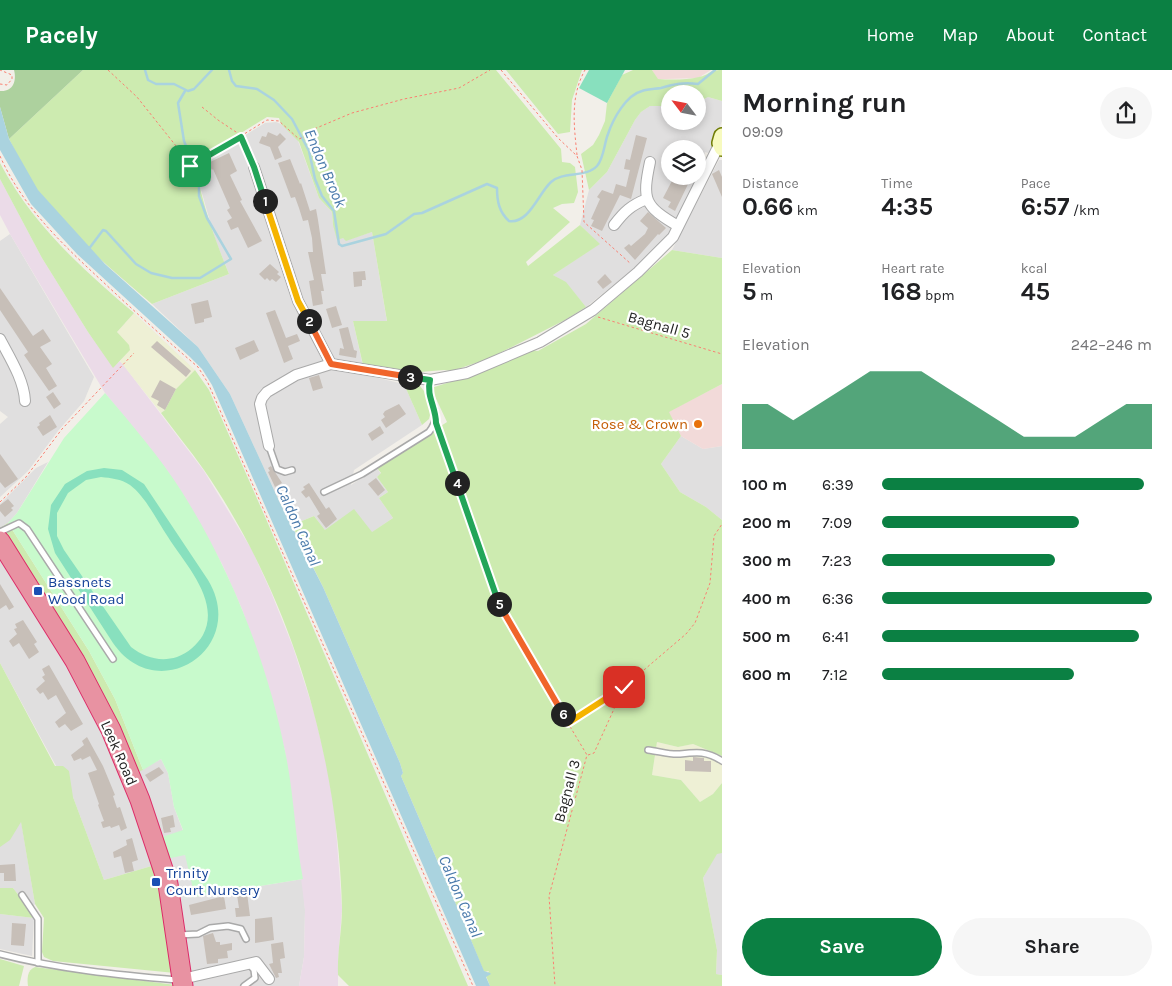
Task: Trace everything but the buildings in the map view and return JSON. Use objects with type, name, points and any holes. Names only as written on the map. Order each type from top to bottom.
[{"type":"highway","name":"Leek Road","points":[[0,541],[75,661],[111,730],[140,800],[168,884],[182,982]]},
{"type":"street","points":[[269,446],[260,404],[267,392],[296,375],[331,364],[430,380],[466,373],[540,342],[593,310],[638,272],[673,237],[721,143]]},
{"type":"street","points":[[650,162],[644,188],[647,199],[654,210],[678,226]]},
{"type":"street","points":[[254,167],[298,301],[331,364]]},
{"type":"street","points":[[614,225],[623,212],[633,204],[647,199]]},
{"type":"street","points":[[0,339],[28,395]]},
{"type":"street","points":[[182,982],[256,962],[269,980]]},
{"type":"lane","points":[[324,492],[362,474],[429,432],[436,423],[436,412],[427,391],[430,380]]},
{"type":"lane","points":[[269,446],[277,469],[282,472],[292,470]]},
{"type":"lane","points":[[0,532],[14,524],[19,524],[27,529],[113,659]]},
{"type":"lane","points":[[648,750],[679,754],[699,751],[712,755],[722,761]]},
{"type":"lane","points":[[22,895],[38,919],[38,964]]},
{"type":"lane","points":[[175,936],[198,934],[210,928],[228,926],[241,929],[246,939]]},
{"type":"lane","points":[[0,954],[38,964],[182,982]]},
{"type":"lane","points":[[244,986],[255,978],[254,970],[249,964]]},
{"type":"path","points":[[0,70],[12,75],[12,79],[7,85],[0,84]]},
{"type":"path","points":[[108,70],[137,97],[193,166],[267,120],[279,122],[299,139],[306,136],[307,132],[352,113],[404,99],[458,88],[490,70]]},
{"type":"path","points":[[501,70],[558,138],[577,156]]},
{"type":"path","points":[[585,70],[578,84],[574,102],[577,156],[582,170],[584,222],[638,272]]},
{"type":"path","points":[[202,107],[241,137],[254,167]]},
{"type":"path","points":[[0,156],[22,196],[41,221],[84,265],[198,367],[208,383],[473,986]]},
{"type":"path","name":"Bagnall 5","points":[[593,310],[599,318],[722,354]]},
{"type":"path","points":[[0,502],[26,477],[62,430],[134,353]]},
{"type":"path","name":"Bagnall 3","points":[[436,423],[501,611],[587,755],[549,896],[555,986]]},
{"type":"path","points":[[568,723],[624,687],[686,634],[695,623],[710,583],[714,536],[722,524]]},
{"type":"path","points":[[587,755],[594,753],[624,687]]},
{"type":"shaded area","points":[[652,70],[711,70],[698,78],[657,79]]},
{"type":"shaded area","points":[[708,97],[722,101],[722,121],[711,151],[708,153],[706,152],[706,140],[661,140],[661,185],[693,185],[668,235],[631,271],[586,307],[566,283],[553,275],[599,244],[580,225],[589,190],[607,172],[635,120],[641,112],[650,106],[661,106],[661,130],[706,130],[706,98]]},
{"type":"shaded area","points":[[276,122],[297,138],[319,198],[332,212],[333,225],[343,238],[347,240],[372,232],[387,322],[353,321],[365,375],[404,384],[422,425],[354,470],[351,485],[377,468],[381,474],[377,477],[388,492],[379,498],[393,518],[371,533],[325,530],[314,516],[292,525],[230,394],[198,347],[152,304],[229,274],[215,239],[196,165],[265,123]]},
{"type":"shaded area","points":[[719,160],[722,160],[722,258],[672,250]]},
{"type":"shaded area","points":[[0,179],[42,258],[88,332],[113,367],[120,361],[204,471],[252,550],[271,592],[293,647],[314,712],[327,766],[335,815],[342,909],[338,986],[299,986],[304,957],[305,910],[285,751],[264,672],[242,609],[222,564],[181,491],[149,447],[105,393],[10,234],[0,215]]},
{"type":"shaded area","points":[[10,234],[94,377],[84,401],[58,431],[28,471],[0,497],[0,424],[8,417],[0,411],[0,241]]},
{"type":"shaded area","name":"Rose & Crown","points":[[722,384],[722,446],[703,449],[681,436],[668,412]]},
{"type":"shaded area","points":[[681,436],[703,449],[722,446],[722,520],[706,507],[680,492],[661,464]]},
{"type":"shaded area","points":[[48,462],[17,513],[8,523],[0,528],[0,504],[36,468]]},
{"type":"shaded area","points":[[0,557],[64,658],[117,766],[155,865],[104,880],[73,797],[0,663]]},
{"type":"shaded area","points":[[161,759],[168,773],[174,807],[183,831],[159,838],[135,773]]},
{"type":"shaded area","points":[[20,815],[35,904],[30,910],[13,888],[0,888],[0,837]]},
{"type":"shaded area","points":[[717,853],[722,853],[722,975],[716,974],[717,950],[703,878]]},
{"type":"shaded area","points":[[185,855],[195,897],[176,900],[166,859]]},
{"type":"shaded area","points":[[303,879],[305,910],[304,957],[299,986],[189,986],[176,900]]},
{"type":"shaded area","points":[[0,914],[34,918],[32,956],[0,949]]},
{"type":"green space","points":[[14,70],[83,70],[9,139],[0,107],[0,91],[8,90],[13,85],[15,78]]},
{"type":"green space","points":[[83,70],[496,70],[561,149],[562,162],[570,163],[575,167],[578,192],[574,203],[562,204],[553,208],[570,222],[526,262],[528,266],[580,225],[600,244],[553,275],[566,282],[586,307],[565,320],[490,358],[452,371],[420,372],[363,365],[353,321],[387,321],[372,232],[346,241],[343,238],[337,240],[332,212],[319,198],[299,142],[281,124],[279,118],[267,117],[194,162],[207,213],[229,274],[152,304],[76,236],[49,206],[33,184],[9,139]]},
{"type":"green space","points":[[506,70],[582,70],[572,100],[570,132],[558,134]]},
{"type":"green space","points":[[589,70],[625,70],[607,103],[579,88]]},
{"type":"green space","points":[[633,70],[652,70],[658,79],[673,80],[694,78],[722,70],[722,101],[706,98],[706,85],[661,85],[661,106],[650,106],[641,112],[607,172],[589,190],[581,154],[593,145],[599,135],[605,121],[607,103],[622,75]]},
{"type":"green space","points":[[0,163],[27,206],[43,226],[77,262],[134,313],[117,332],[129,345],[130,350],[113,368],[42,258],[0,179]]},
{"type":"green space","points":[[672,250],[722,258],[722,384],[669,412],[681,436],[661,464],[680,492],[706,507],[722,520],[722,756],[693,744],[678,747],[657,742],[652,775],[681,780],[700,802],[713,794],[722,783],[722,853],[717,854],[703,878],[717,950],[716,974],[722,975],[722,986],[490,986],[486,976],[489,971],[484,972],[466,928],[468,922],[464,923],[401,776],[403,773],[400,763],[323,587],[292,525],[314,516],[325,530],[354,509],[372,532],[393,518],[379,498],[388,492],[377,477],[381,473],[377,468],[447,422],[431,388],[479,373],[530,350],[538,351],[586,324]]},
{"type":"green space","points":[[134,313],[195,370],[176,389],[165,410],[161,413],[120,361],[130,349],[117,332]]},
{"type":"green space","points":[[195,370],[209,390],[468,986],[349,986],[338,975],[342,908],[338,850],[331,792],[320,735],[304,679],[285,624],[262,570],[235,519],[204,470],[161,413],[165,410],[176,389]]},
{"type":"green space","points":[[404,384],[420,386],[424,391],[431,411],[429,419],[422,425]]},
{"type":"green space","points":[[105,393],[155,454],[182,492],[216,553],[245,617],[268,684],[285,751],[303,879],[176,900],[159,838],[183,830],[174,807],[168,773],[161,759],[143,770],[115,699],[89,651],[8,523],[17,513],[64,438]]},
{"type":"green space","points":[[104,468],[122,470],[144,484],[208,580],[218,605],[217,628],[208,647],[193,661],[174,670],[153,670],[132,662],[113,643],[55,553],[48,529],[51,505],[65,484],[87,471]],"holes":[[[101,477],[127,483],[136,490],[199,583],[208,609],[207,622],[203,635],[198,642],[177,657],[153,658],[131,647],[64,550],[57,536],[57,513],[68,493],[86,480]]]},
{"type":"green space","points":[[8,523],[89,651],[115,699],[143,770],[135,773],[0,531],[0,528]]},
{"type":"green space","points":[[0,663],[55,766],[63,766],[69,771],[73,797],[104,880],[155,865],[169,926],[175,973],[53,961],[44,957],[42,952],[44,918],[35,904],[21,822],[10,840],[0,847]]},
{"type":"green space","points":[[657,742],[678,747],[693,744],[722,756],[722,783],[713,794],[700,802],[681,780],[652,775]]},
{"type":"green space","points":[[0,888],[13,888],[34,918],[0,914]]},
{"type":"green space","points":[[0,959],[24,966],[19,986],[0,986]]},
{"type":"green space","points":[[35,967],[176,986],[28,986],[29,972]]},
{"type":"water","points":[[0,107],[9,139],[38,190],[105,264],[198,347],[230,394],[280,503],[323,587],[400,763],[403,773],[401,776],[464,923],[468,922],[469,924],[466,928],[484,971],[491,974],[486,977],[490,986],[476,986],[212,385],[202,369],[190,357],[77,254],[31,204],[0,150]]},
{"type":"waterway","name":"Endon Brook","points":[[145,70],[148,80],[156,84],[174,84],[188,91],[194,89],[212,70]]},
{"type":"waterway","name":"Endon Brook","points":[[229,70],[232,81],[236,86],[257,89],[274,100],[292,119],[309,151],[315,179],[322,196],[334,211],[339,244],[342,246],[386,234],[414,214],[422,213],[487,184],[497,188],[499,206],[503,214],[509,221],[516,221],[528,213],[551,182],[562,177],[587,172],[597,166],[613,122],[621,108],[636,93],[670,85],[698,84],[715,70]]},
{"type":"waterway","points":[[88,250],[103,230],[136,264],[151,273],[172,278],[200,278],[231,259],[207,218],[199,196],[199,178],[184,141],[178,103],[185,91]]},
{"type":"place","name":"Rose & Crown","points":[[698,424]]},
{"type":"place","name":"Bassnets Wood Road","points":[[38,591]]},
{"type":"place","name":"Trinity Court Nursery","points":[[156,882]]},
{"type":"route","points":[[190,166],[241,137],[254,167],[280,251],[298,301],[331,364],[430,380],[427,391],[436,412],[436,423],[501,611],[568,723],[624,687]]},
{"type":"water label","name":"Caldon Canal","points":[[299,525]]},
{"type":"water label","name":"Caldon Canal","points":[[461,896]]}]
